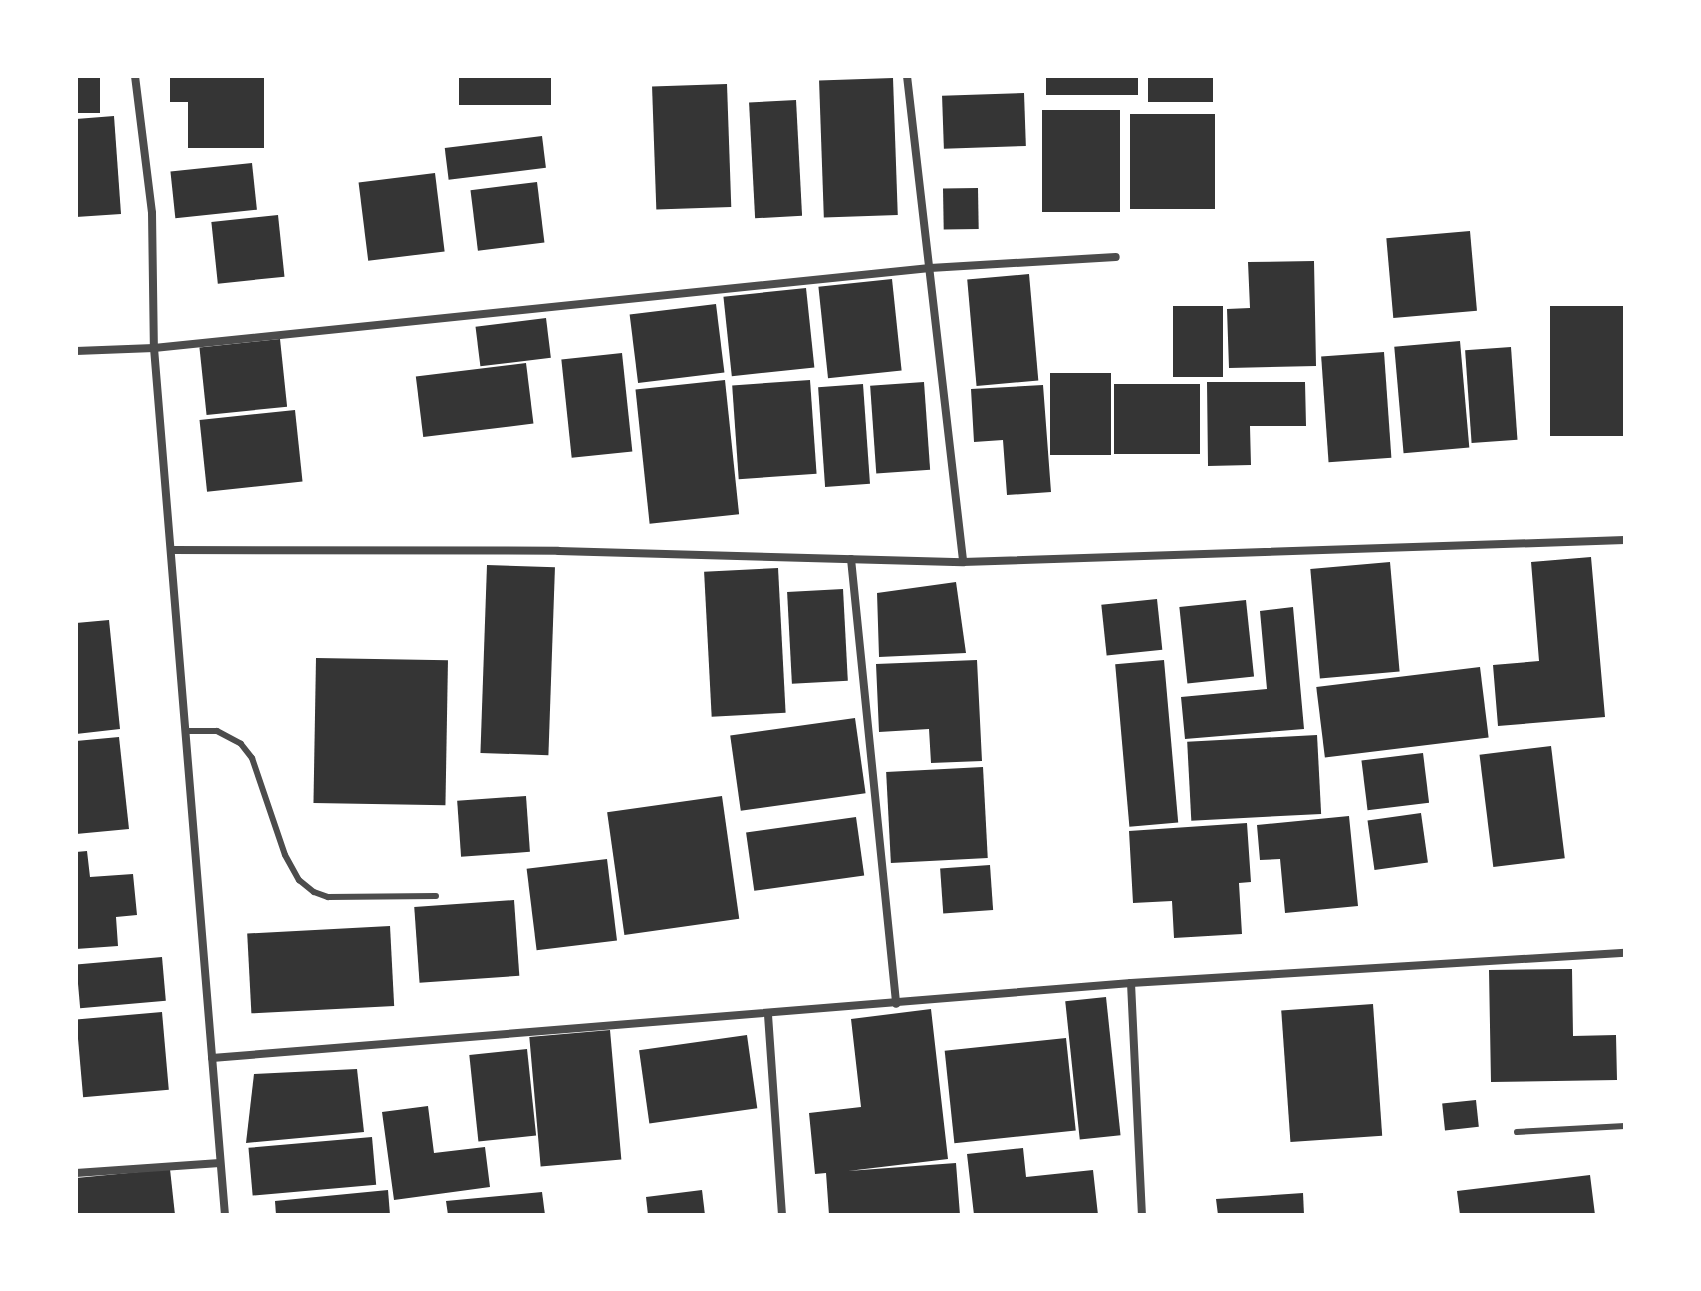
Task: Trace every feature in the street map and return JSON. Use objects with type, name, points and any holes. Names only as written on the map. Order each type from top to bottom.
[{"type":"street","points":[[135,76],[152,213],[154,348],[225,1215]]},
{"type":"street","points":[[907,76],[963,562]]},
{"type":"street","points":[[76,351],[154,348],[930,268],[1116,257]]},
{"type":"street","points":[[172,550],[558,551],[963,562],[1625,540]]},
{"type":"street","points":[[851,559],[896,1004]]},
{"type":"street","points":[[212,1058],[1131,983],[1625,953]]},
{"type":"street","points":[[1131,983],[1142,1215]]},
{"type":"street","points":[[768,1015],[782,1215]]},
{"type":"street","points":[[76,1173],[220,1163]]},
{"type":"lane","points":[[186,731],[217,731],[241,744],[252,758],[285,855],[299,880],[314,892],[328,897],[436,896]]},
{"type":"lane","points":[[1517,1132],[1625,1126]]},
{"type":"building","points":[[76,76],[100,76],[100,113],[76,113]]},
{"type":"building","points":[[170,76],[264,76],[264,148],[188,148],[188,102],[170,102]]},
{"type":"building","points":[[459,76],[551,76],[551,105],[459,105]]},
{"type":"building","points":[[1046,76],[1138,76],[1138,95],[1046,95]]},
{"type":"building","points":[[1148,76],[1213,76],[1213,102],[1148,102]]},
{"type":"building","points":[[893,78],[898,215],[824,217],[819,81]]},
{"type":"building","points":[[727,84],[731,207],[656,210],[652,87]]},
{"type":"building","points":[[1024,93],[1026,146],[944,149],[942,96]]},
{"type":"building","points":[[796,100],[802,216],[755,218],[749,102]]},
{"type":"building","points":[[1042,110],[1120,110],[1120,212],[1042,212]]},
{"type":"building","points":[[1130,114],[1215,114],[1215,209],[1130,209]]},
{"type":"building","points":[[114,116],[121,214],[76,217],[76,119]]},
{"type":"building","points":[[542,136],[546,168],[449,180],[445,148]]},
{"type":"building","points":[[252,163],[257,210],[175,218],[170,172]]},
{"type":"building","points":[[435,173],[445,251],[368,261],[359,182]]},
{"type":"building","points":[[537,182],[544,243],[478,251],[470,190]]},
{"type":"building","points":[[978,188],[979,229],[944,230],[943,189]]},
{"type":"building","points":[[278,215],[284,277],[218,284],[211,222]]},
{"type":"building","points":[[1470,231],[1477,311],[1393,318],[1386,238]]},
{"type":"building","points":[[1314,261],[1316,366],[1229,368],[1227,309],[1250,308],[1248,262]]},
{"type":"building","points":[[1029,274],[1038,381],[977,386],[967,279]]},
{"type":"building","points":[[892,279],[902,370],[828,378],[818,287]]},
{"type":"building","points":[[806,288],[814,368],[732,376],[723,297]]},
{"type":"building","points":[[716,304],[724,372],[638,383],[630,315]]},
{"type":"building","points":[[1173,306],[1223,306],[1223,377],[1173,377]]},
{"type":"building","points":[[1550,306],[1625,306],[1625,436],[1550,436]]},
{"type":"building","points":[[546,318],[551,358],[480,366],[476,327]]},
{"type":"building","points":[[280,339],[287,407],[207,415],[199,347]]},
{"type":"building","points":[[1460,341],[1469,448],[1404,453],[1394,347]]},
{"type":"building","points":[[1511,347],[1517,440],[1472,443],[1465,350]]},
{"type":"building","points":[[1384,352],[1391,458],[1329,462],[1321,356]]},
{"type":"building","points":[[622,353],[632,451],[572,458],[561,359]]},
{"type":"building","points":[[526,363],[533,424],[423,437],[416,377]]},
{"type":"building","points":[[1050,373],[1111,373],[1111,455],[1050,455]]},
{"type":"building","points":[[725,380],[739,514],[650,524],[635,389]]},
{"type":"building","points":[[810,380],[817,474],[739,479],[732,385]]},
{"type":"building","points":[[924,382],[930,470],[876,474],[870,386]]},
{"type":"building","points":[[1207,382],[1305,382],[1306,426],[1250,426],[1251,465],[1208,466]]},
{"type":"building","points":[[863,384],[870,484],[825,487],[818,387]]},
{"type":"building","points":[[1114,384],[1200,384],[1200,454],[1114,454]]},
{"type":"building","points":[[1043,385],[1051,492],[1007,495],[1003,440],[974,442],[971,389]]},
{"type":"building","points":[[295,410],[303,482],[207,492],[200,420]]},
{"type":"building","points":[[1591,557],[1605,717],[1498,726],[1493,665],[1539,661],[1531,562]]},
{"type":"building","points":[[1390,562],[1400,672],[1320,679],[1310,569]]},
{"type":"building","points":[[487,565],[555,567],[548,755],[480,753]]},
{"type":"building","points":[[778,568],[786,713],[712,717],[704,572]]},
{"type":"building","points":[[956,582],[966,653],[879,657],[877,593]]},
{"type":"building","points":[[843,589],[848,681],[792,684],[787,592]]},
{"type":"building","points":[[1157,599],[1162,650],[1107,656],[1101,605]]},
{"type":"building","points":[[1246,600],[1254,677],[1187,684],[1179,607]]},
{"type":"building","points":[[1293,607],[1304,729],[1185,739],[1181,697],[1267,689],[1260,611]]},
{"type":"building","points":[[109,620],[120,729],[76,734],[76,623]]},
{"type":"building","points":[[316,658],[448,660],[445,805],[313,803]]},
{"type":"building","points":[[977,660],[982,761],[931,763],[929,729],[879,732],[876,664]]},
{"type":"building","points":[[1164,660],[1178,822],[1129,827],[1115,664]]},
{"type":"building","points":[[1480,667],[1489,737],[1325,758],[1316,687]]},
{"type":"building","points":[[855,718],[866,793],[741,811],[730,736]]},
{"type":"building","points":[[1317,735],[1321,814],[1191,821],[1187,742]]},
{"type":"building","points":[[119,737],[129,829],[76,834],[76,741]]},
{"type":"building","points":[[1551,746],[1565,858],[1493,867],[1480,755]]},
{"type":"building","points":[[1423,753],[1429,803],[1368,810],[1361,761]]},
{"type":"building","points":[[983,767],[988,858],[891,863],[886,772]]},
{"type":"building","points":[[526,796],[530,852],[461,857],[457,801]]},
{"type":"building","points":[[722,796],[739,919],[624,935],[607,812]]},
{"type":"building","points":[[1421,813],[1428,863],[1374,870],[1368,821]]},
{"type":"building","points":[[1349,816],[1358,906],[1285,913],[1280,859],[1260,860],[1257,825]]},
{"type":"building","points":[[856,817],[864,875],[754,891],[746,832]]},
{"type":"building","points":[[1247,823],[1251,882],[1239,883],[1242,934],[1174,938],[1172,901],[1133,903],[1129,831]]},
{"type":"building","points":[[87,851],[90,877],[133,874],[137,915],[116,917],[118,946],[76,949],[76,852]]},
{"type":"building","points":[[607,859],[617,940],[537,950],[527,869]]},
{"type":"building","points":[[990,865],[993,910],[943,913],[940,868]]},
{"type":"building","points":[[514,900],[519,976],[420,983],[414,907]]},
{"type":"building","points":[[390,926],[394,1006],[251,1013],[247,933]]},
{"type":"building","points":[[162,957],[166,1001],[80,1008],[76,964]]},
{"type":"building","points":[[1572,969],[1573,1036],[1616,1035],[1617,1080],[1491,1082],[1489,970]]},
{"type":"building","points":[[1106,997],[1121,1135],[1080,1140],[1065,1001]]},
{"type":"building","points":[[1373,1004],[1382,1136],[1290,1142],[1281,1010]]},
{"type":"building","points":[[931,1009],[948,1159],[848,1171],[956,1163],[960,1215],[829,1215],[826,1173],[815,1174],[809,1113],[861,1107],[851,1019]]},
{"type":"building","points":[[162,1012],[169,1090],[83,1097],[76,1019]]},
{"type":"building","points":[[610,1030],[621,1160],[541,1167],[529,1037]]},
{"type":"building","points":[[747,1035],[757,1108],[649,1123],[639,1050]]},
{"type":"building","points":[[1066,1038],[1076,1130],[954,1143],[945,1051]]},
{"type":"building","points":[[527,1049],[536,1136],[478,1142],[469,1055]]},
{"type":"building","points":[[357,1069],[364,1132],[246,1143],[254,1074]]},
{"type":"building","points":[[1476,1100],[1479,1127],[1445,1130],[1442,1104]]},
{"type":"building","points":[[428,1106],[434,1153],[485,1147],[490,1187],[394,1200],[382,1112]]},
{"type":"building","points":[[372,1137],[376,1185],[253,1196],[248,1148]]},
{"type":"building","points":[[1023,1148],[1026,1177],[1093,1170],[1098,1215],[974,1215],[967,1154]]},
{"type":"building","points":[[170,1169],[175,1215],[76,1215],[76,1178]]},
{"type":"building","points":[[1590,1175],[1595,1215],[1460,1215],[1457,1191]]},
{"type":"building","points":[[388,1190],[390,1215],[276,1215],[275,1201]]},
{"type":"building","points":[[702,1190],[705,1215],[648,1215],[646,1197]]},
{"type":"building","points":[[542,1192],[545,1215],[448,1215],[446,1201]]},
{"type":"building","points":[[1303,1193],[1304,1215],[1218,1215],[1216,1199]]}]
